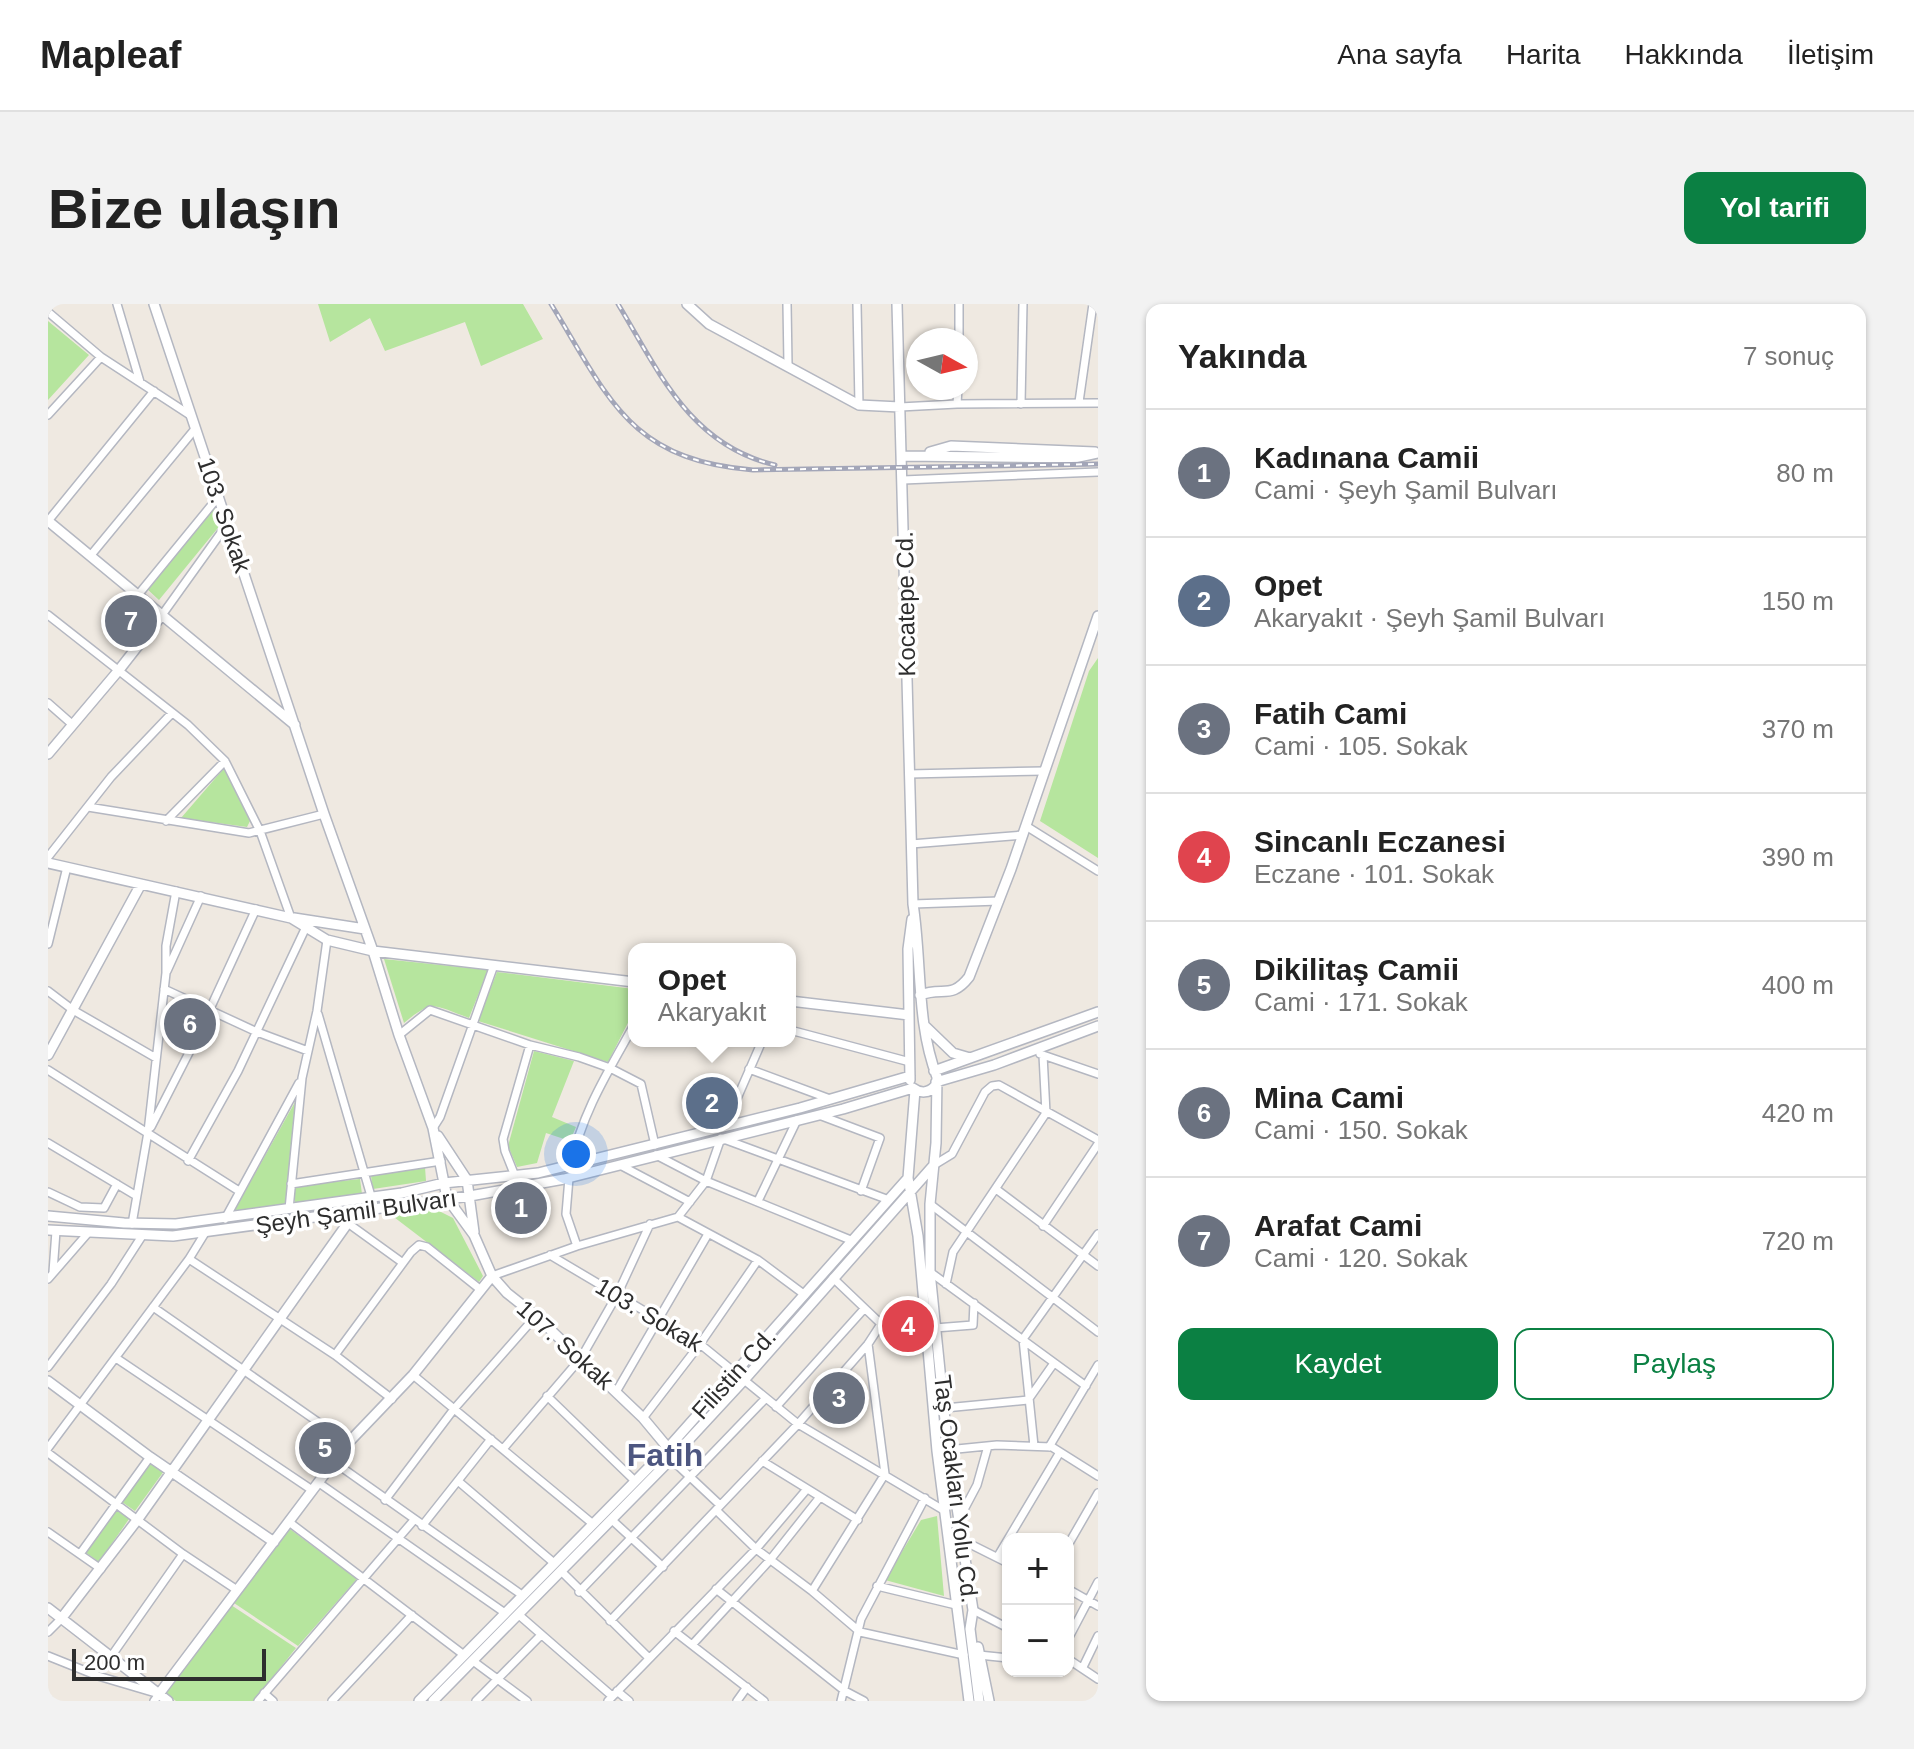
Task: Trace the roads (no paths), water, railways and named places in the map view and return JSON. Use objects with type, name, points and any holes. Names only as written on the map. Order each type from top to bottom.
[{"type":"main road","name":"103. Sokak","points":[[154,304],[324,814],[433,1128],[447,1198]]},
{"type":"main road","points":[[687,304],[709,324],[859,405],[900,407]]},
{"type":"main road","name":"Kocatepe Cd.","points":[[897,304],[913,904],[920,945],[922,1023],[933,1070]]},
{"type":"main road","points":[[903,456],[951,446],[1098,453]]},
{"type":"main road","points":[[48,521],[295,725]]},
{"type":"main road","points":[[48,754],[162,615]]},
{"type":"main road","points":[[920,995],[960,988],[969,977],[1094,641],[1098,616]]},
{"type":"main road","points":[[48,860],[291,918],[365,929]]},
{"type":"main road","points":[[48,1055],[141,884]]},
{"type":"main road","name":"Kocatepe Cd.","points":[[910,1070],[908,949],[913,904]]},
{"type":"main road","points":[[291,918],[327,940],[373,951],[628,981]]},
{"type":"main road","points":[[796,1002],[909,1015]]},
{"type":"main road","name":"Şeyh Şamil Bulvarı","points":[[52,1231],[142,1236],[205,1233],[470,1196],[569,1178],[620,1165],[725,1126],[830,1099],[921,1066],[933,1070],[1098,1012]]},
{"type":"main road","points":[[922,1023],[953,1053],[970,1058]]},
{"type":"main road","name":"Şeyh Şamil Bulvarı","points":[[48,1216],[132,1224],[176,1224],[571,1166],[721,1138],[914,1089],[928,1092],[936,1084],[1098,1026]]},
{"type":"main road","points":[[910,1070],[914,1089]]},
{"type":"main road","points":[[933,1070],[936,1084]]},
{"type":"main road","name":"Taş Ocakları Yolu Cd.","points":[[936,1084],[930,1272],[948,1450],[973,1610],[970,1629],[979,1701]]},
{"type":"main road","name":"Taş Ocakları Yolu Cd.","points":[[914,1089],[908,1178],[918,1236],[937,1451],[969,1701]]},
{"type":"main road","name":"103. Sokak","points":[[433,1128],[467,1180],[474,1235]]},
{"type":"main road","name":"Filistin Cd.","points":[[419,1701],[519,1615],[671,1459],[934,1165]]},
{"type":"main road","name":"Filistin Cd.","points":[[433,1701],[505,1613],[668,1448],[908,1178]]},
{"type":"main road","points":[[447,1198],[474,1235]]},
{"type":"main road","points":[[61,1619],[138,1519],[357,1210]]},
{"type":"main road","name":"107. Sokak","points":[[474,1235],[492,1276],[507,1293],[581,1358],[643,1418],[668,1448]]},
{"type":"main road","points":[[48,1608],[160,1699],[237,1590],[348,1443],[413,1375],[492,1276]]},
{"type":"main road","points":[[48,1381],[150,1457],[274,1542]]},
{"type":"main road","points":[[668,1448],[671,1459]]},
{"type":"main road","points":[[950,1558],[957,1564],[962,1606],[973,1610],[989,1701]]},
{"type":"street","points":[[117,304],[140,382]]},
{"type":"street","points":[[787,304],[788,364]]},
{"type":"street","points":[[857,304],[859,405]]},
{"type":"street","points":[[959,304],[959,328]]},
{"type":"street","points":[[1021,404],[1023,304]]},
{"type":"street","points":[[1079,402],[1093,304]]},
{"type":"street","points":[[48,312],[101,357],[190,415]]},
{"type":"street","points":[[48,415],[101,357]]},
{"type":"street","points":[[48,521],[154,391]]},
{"type":"street","points":[[957,400],[957,404]]},
{"type":"street","points":[[900,407],[1098,403]]},
{"type":"street","points":[[91,555],[195,429]]},
{"type":"street","points":[[903,480],[1098,472]]},
{"type":"street","points":[[138,595],[219,496]]},
{"type":"street","points":[[162,615],[228,523]]},
{"type":"street","points":[[48,615],[172,713],[225,761],[260,831],[291,918]]},
{"type":"street","points":[[48,703],[73,725]]},
{"type":"street","points":[[48,860],[131,754],[172,713]]},
{"type":"street","points":[[166,821],[225,761]]},
{"type":"street","points":[[909,774],[1044,771]]},
{"type":"street","points":[[88,807],[249,833],[324,814]]},
{"type":"street","points":[[911,844],[1024,830],[1098,871]]},
{"type":"street","points":[[48,944],[67,867]]},
{"type":"street","points":[[132,1224],[148,1132],[166,973],[166,946],[176,891]]},
{"type":"street","points":[[166,973],[201,896]]},
{"type":"street","points":[[913,904],[999,901]]},
{"type":"street","points":[[148,1132],[256,909]]},
{"type":"street","points":[[188,1161],[257,1032],[306,927]]},
{"type":"street","points":[[289,1209],[302,1078],[317,1011],[327,940]]},
{"type":"street","points":[[433,1128],[440,1117],[494,965]]},
{"type":"street","points":[[164,989],[257,1032],[308,1051]]},
{"type":"street","points":[[48,991],[73,1010],[156,1058]]},
{"type":"street","points":[[399,1035],[430,1010],[530,1045],[610,1068],[641,1084],[656,1150],[706,1181],[853,1241]]},
{"type":"street","points":[[317,1011],[371,1196]]},
{"type":"street","points":[[796,1032],[910,1070]]},
{"type":"street","points":[[571,1166],[577,1135],[628,1036]]},
{"type":"street","points":[[515,1176],[503,1139],[530,1045]]},
{"type":"street","points":[[725,1126],[759,1047]]},
{"type":"street","points":[[1031,1051],[1098,1074]]},
{"type":"street","points":[[946,1284],[951,1257],[965,1233],[1046,1113],[1043,1055]]},
{"type":"street","points":[[749,1069],[830,1099]]},
{"type":"street","points":[[48,1070],[239,1191]]},
{"type":"street","points":[[154,1075],[172,1083]]},
{"type":"street","points":[[225,1219],[302,1078]]},
{"type":"street","points":[[934,1165],[952,1154],[985,1092],[999,1085],[1098,1142],[1043,1226]]},
{"type":"street","points":[[819,1115],[880,1138],[861,1191]]},
{"type":"street","points":[[758,1201],[797,1120]]},
{"type":"street","points":[[492,1276],[577,1246],[678,1217],[706,1181],[721,1138],[889,1200]]},
{"type":"street","points":[[48,1143],[135,1195]]},
{"type":"street","points":[[291,1184],[441,1161]]},
{"type":"street","points":[[620,1165],[690,1202]]},
{"type":"street","points":[[569,1178],[566,1214],[577,1246]]},
{"type":"street","points":[[48,1192],[80,1207],[104,1208],[117,1184]]},
{"type":"street","points":[[996,1189],[1098,1266]]},
{"type":"street","points":[[930,1204],[1098,1332]]},
{"type":"street","points":[[678,1217],[758,1260],[805,1295]]},
{"type":"street","points":[[349,1224],[403,1263]]},
{"type":"street","points":[[503,1449],[581,1358],[617,1295],[650,1224]]},
{"type":"street","points":[[51,1276],[52,1231]]},
{"type":"street","points":[[51,1276],[88,1233]]},
{"type":"street","points":[[205,1233],[48,1451],[183,1554],[237,1590]]},
{"type":"street","points":[[616,1392],[708,1234]]},
{"type":"street","points":[[1034,1446],[1023,1339],[1098,1234]]},
{"type":"street","points":[[48,1367],[111,1284],[142,1236]]},
{"type":"street","points":[[335,1355],[419,1245],[427,1247],[481,1290]]},
{"type":"street","name":"103. Sokak","points":[[550,1255],[700,1344],[736,1370],[765,1399],[798,1424],[945,1511]]},
{"type":"street","points":[[189,1259],[335,1355],[392,1399]]},
{"type":"street","points":[[643,1418],[700,1344],[758,1260]]},
{"type":"street","points":[[930,1272],[1086,1386]]},
{"type":"street","points":[[833,1278],[878,1321],[926,1319]]},
{"type":"street","points":[[935,1328],[973,1325],[974,1303]]},
{"type":"street","points":[[153,1307],[348,1443]]},
{"type":"street","points":[[776,1407],[864,1309]]},
{"type":"street","points":[[385,1500],[454,1409],[536,1316]]},
{"type":"street","points":[[610,1621],[798,1424],[868,1344],[883,1321]]},
{"type":"street","points":[[812,1591],[885,1474],[868,1344]]},
{"type":"street","points":[[116,1358],[207,1420],[396,1538],[505,1613]]},
{"type":"street","points":[[945,1408],[1028,1400],[1054,1363]]},
{"type":"street","points":[[1049,1447],[1098,1365]]},
{"type":"street","points":[[413,1375],[593,1524]]},
{"type":"street","points":[[547,1396],[635,1481]]},
{"type":"street","points":[[579,1592],[765,1399]]},
{"type":"street","points":[[422,1526],[491,1439]]},
{"type":"street","points":[[937,1451],[988,1446],[1049,1447],[1097,1473]]},
{"type":"street","points":[[959,1519],[977,1485],[988,1446]]},
{"type":"street","points":[[998,1556],[1060,1452]]},
{"type":"street","points":[[80,1554],[150,1457]]},
{"type":"street","points":[[671,1459],[756,1549],[860,1632],[964,1655]]},
{"type":"street","points":[[762,1461],[858,1520]]},
{"type":"street","points":[[334,1462],[522,1595]]},
{"type":"street","points":[[458,1481],[554,1563]]},
{"type":"street","points":[[613,1696],[756,1549],[807,1489]]},
{"type":"street","points":[[1074,1535],[1098,1493]]},
{"type":"street","points":[[692,1645],[770,1560],[820,1497]]},
{"type":"street","points":[[841,1701],[861,1619],[925,1498]]},
{"type":"street","points":[[258,1701],[414,1520]]},
{"type":"street","points":[[612,1520],[663,1567]]},
{"type":"street","points":[[289,1522],[527,1701]]},
{"type":"street","points":[[48,1532],[101,1569]]},
{"type":"street","points":[[962,1540],[1002,1559]]},
{"type":"street","points":[[110,1658],[183,1554]]},
{"type":"street","points":[[562,1572],[648,1657]]},
{"type":"street","points":[[1074,1627],[1098,1582]]},
{"type":"street","points":[[877,1586],[956,1605]]},
{"type":"street","points":[[716,1589],[845,1691],[864,1701]]},
{"type":"street","points":[[1074,1592],[1098,1606]]},
{"type":"street","points":[[973,1610],[1002,1625]]},
{"type":"street","points":[[332,1701],[412,1615]]},
{"type":"street","points":[[519,1615],[613,1696],[629,1701]]},
{"type":"street","points":[[48,1632],[61,1619]]},
{"type":"street","points":[[674,1631],[764,1701]]},
{"type":"street","points":[[476,1701],[541,1635]]},
{"type":"street","points":[[1083,1667],[1098,1636]]},
{"type":"street","points":[[979,1655],[1002,1657]]},
{"type":"street","points":[[48,1656],[160,1699]]},
{"type":"street","points":[[1074,1664],[1098,1679]]},
{"type":"street","points":[[737,1701],[747,1687]]},
{"type":"street","points":[[264,1693],[273,1701]]},
{"type":"railway","points":[[551,304],[590,368],[627,418],[650,438],[677,453],[711,464],[753,470],[1098,464]]},
{"type":"railway","points":[[618,304],[663,380],[699,423],[720,441],[746,455],[775,465]]},
{"type":"place","name":"Arafat Cami","points":[[131,621]]},
{"type":"place","name":"Mina Cami","points":[[190,1024]]},
{"type":"place","name":"Opet","points":[[712,1103]]},
{"type":"place","name":"Kadınana Camii","points":[[521,1208]]},
{"type":"place","name":"Sincanlı Eczanesi","points":[[908,1326]]},
{"type":"place","name":"Fatih Cami","points":[[839,1398]]},
{"type":"place","name":"Dikilitaş Camii","points":[[325,1448]]},
{"type":"district","name":"Fatih","points":[[665,1455]]}]
